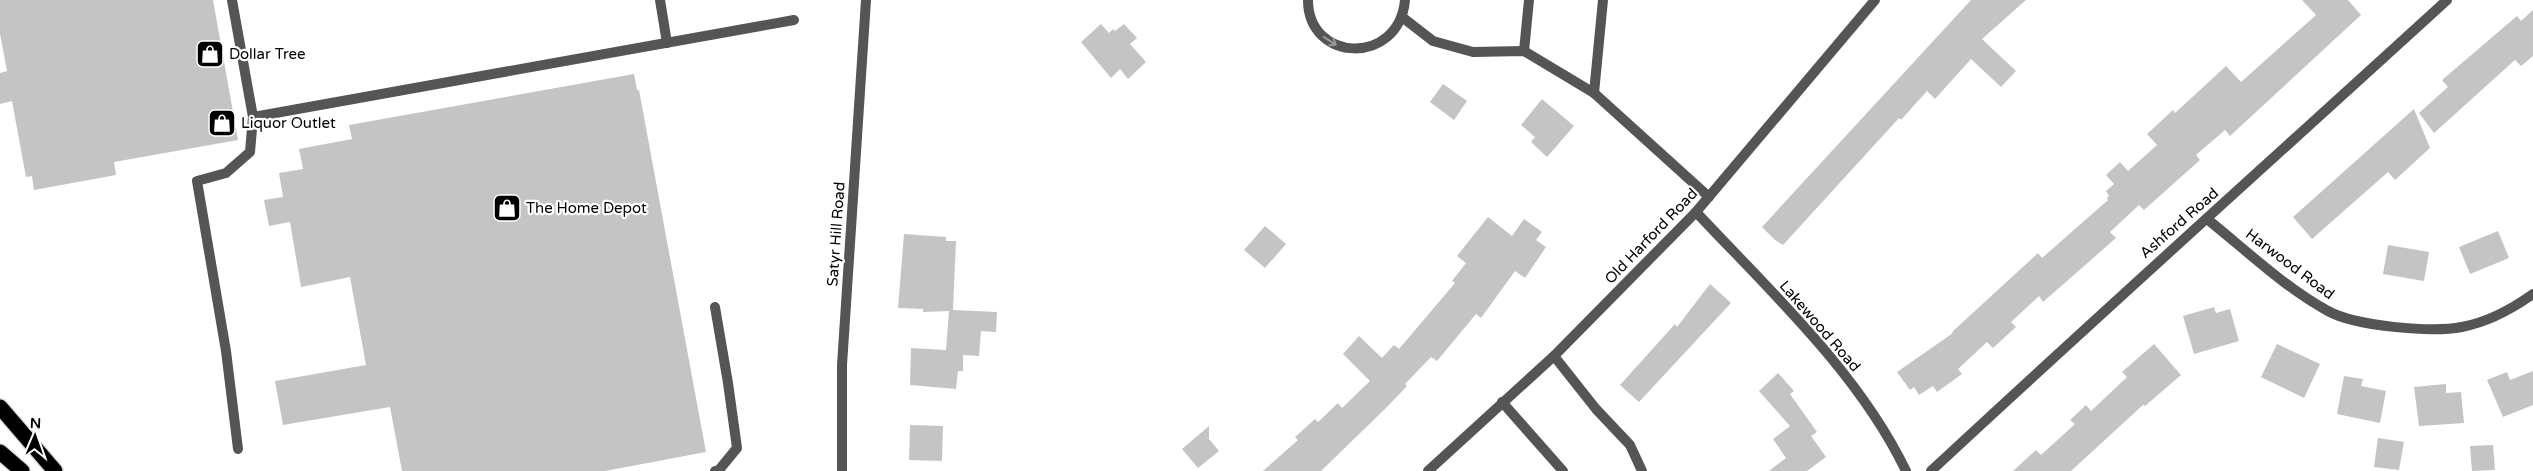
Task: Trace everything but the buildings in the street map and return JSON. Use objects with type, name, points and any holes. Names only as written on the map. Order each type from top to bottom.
[{"type":"highway","points":[[0,408],[55,471]]},
{"type":"highway","points":[[0,452],[22,471]]},
{"type":"street","points":[[232,0],[253,117],[250,152],[226,173],[197,181],[226,351],[238,449]]},
{"type":"street","points":[[660,0],[667,43]]},
{"type":"street","name":"Satyr Hill Road","points":[[842,471],[842,365],[866,0]]},
{"type":"street","points":[[1308,0],[1308,9],[1314,24],[1324,37],[1337,45],[1352,49],[1368,48],[1383,42],[1394,31],[1402,17],[1404,0]]},
{"type":"street","points":[[1524,51],[1529,0]]},
{"type":"street","points":[[1594,92],[1603,0]]},
{"type":"street","name":"Old Harford Road","points":[[1428,471],[1554,356],[1696,212],[1875,0]]},
{"type":"street","name":"Ashford Road","points":[[1931,471],[2147,270],[2207,219],[2447,0]]},
{"type":"street","points":[[1402,17],[1433,41],[1473,52],[1524,51],[1594,92],[1709,197]]},
{"type":"street","points":[[253,117],[794,20]]},
{"type":"street","name":"Lakewood Road","points":[[1696,212],[1823,348],[1884,431],[1906,471]]},
{"type":"street","name":"Harwood Road","points":[[2207,219],[2308,299],[2330,312],[2354,320],[2421,329],[2461,328],[2511,310],[2533,294]]},
{"type":"street","points":[[714,471],[719,470],[737,448],[715,307]]},
{"type":"street","points":[[1554,356],[1596,410],[1630,445],[1642,471]]},
{"type":"street","points":[[1502,402],[1563,471]]},
{"type":"place","name":"Dollar Tree","points":[[210,54]]},
{"type":"place","name":"Liquor Outlet","points":[[222,123]]},
{"type":"place","name":"The Home Depot","points":[[507,208]]}]
